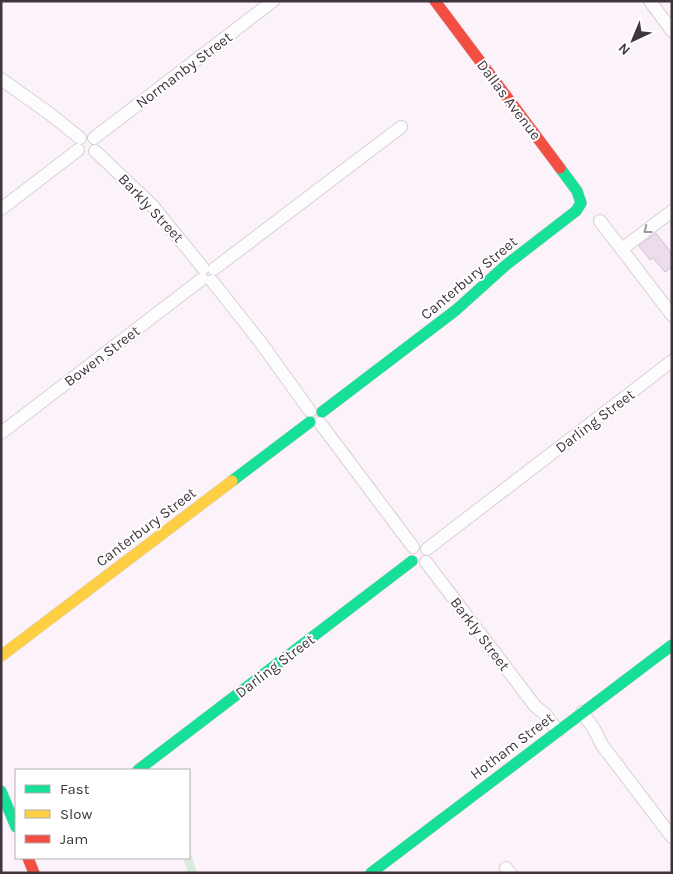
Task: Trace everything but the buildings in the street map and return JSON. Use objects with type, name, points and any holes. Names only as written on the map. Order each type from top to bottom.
[{"type":"street","name":"Normanby Street","points":[[94,144],[273,1]]},
{"type":"street","name":"Dallas Avenue","points":[[435,1],[577,191],[581,200]]},
{"type":"street","points":[[650,1],[672,31]]},
{"type":"street","points":[[1,79],[50,114],[79,144],[86,154],[94,144],[88,135],[79,144],[1,209]]},
{"type":"street","name":"Bowen Street","points":[[1,432],[401,127]]},
{"type":"street","name":"Barkly Street","points":[[94,144],[151,204],[208,275],[413,547]]},
{"type":"street","name":"Canterbury Street","points":[[1,656],[456,310],[506,265],[576,212],[581,200]]},
{"type":"street","points":[[622,249],[672,211]]},
{"type":"street","points":[[600,221],[670,310]]},
{"type":"street","name":"Darling Street","points":[[426,556],[670,364]]},
{"type":"street","points":[[419,545],[426,556],[420,564],[412,561],[410,555],[413,547],[419,545]]},
{"type":"street","name":"Barkly Street","points":[[426,556],[535,706],[539,717],[555,733]]},
{"type":"street","name":"Darling Street","points":[[139,769],[412,561]]},
{"type":"street","name":"Hotham Street","points":[[371,873],[672,644]]},
{"type":"street","points":[[579,714],[589,733],[602,744],[672,837]]},
{"type":"street","points":[[1,791],[15,826]]},
{"type":"street","points":[[28,859],[34,873]]},
{"type":"green space","points":[[190,854],[197,873],[188,873],[183,859],[190,859]]},
{"type":"traffic: fast","points":[[322,412],[456,310],[506,265],[576,211],[581,203],[577,191],[560,168]]},
{"type":"traffic: fast","points":[[232,481],[310,422]]},
{"type":"traffic: fast","points":[[139,769],[412,561]]},
{"type":"traffic: fast","points":[[371,873],[672,645]]},
{"type":"traffic: fast","points":[[1,791],[15,825]]},
{"type":"traffic: slow","points":[[1,656],[232,481]]},
{"type":"traffic: jam","points":[[435,1],[560,168]]},
{"type":"traffic: jam","points":[[28,859],[34,873]]}]
